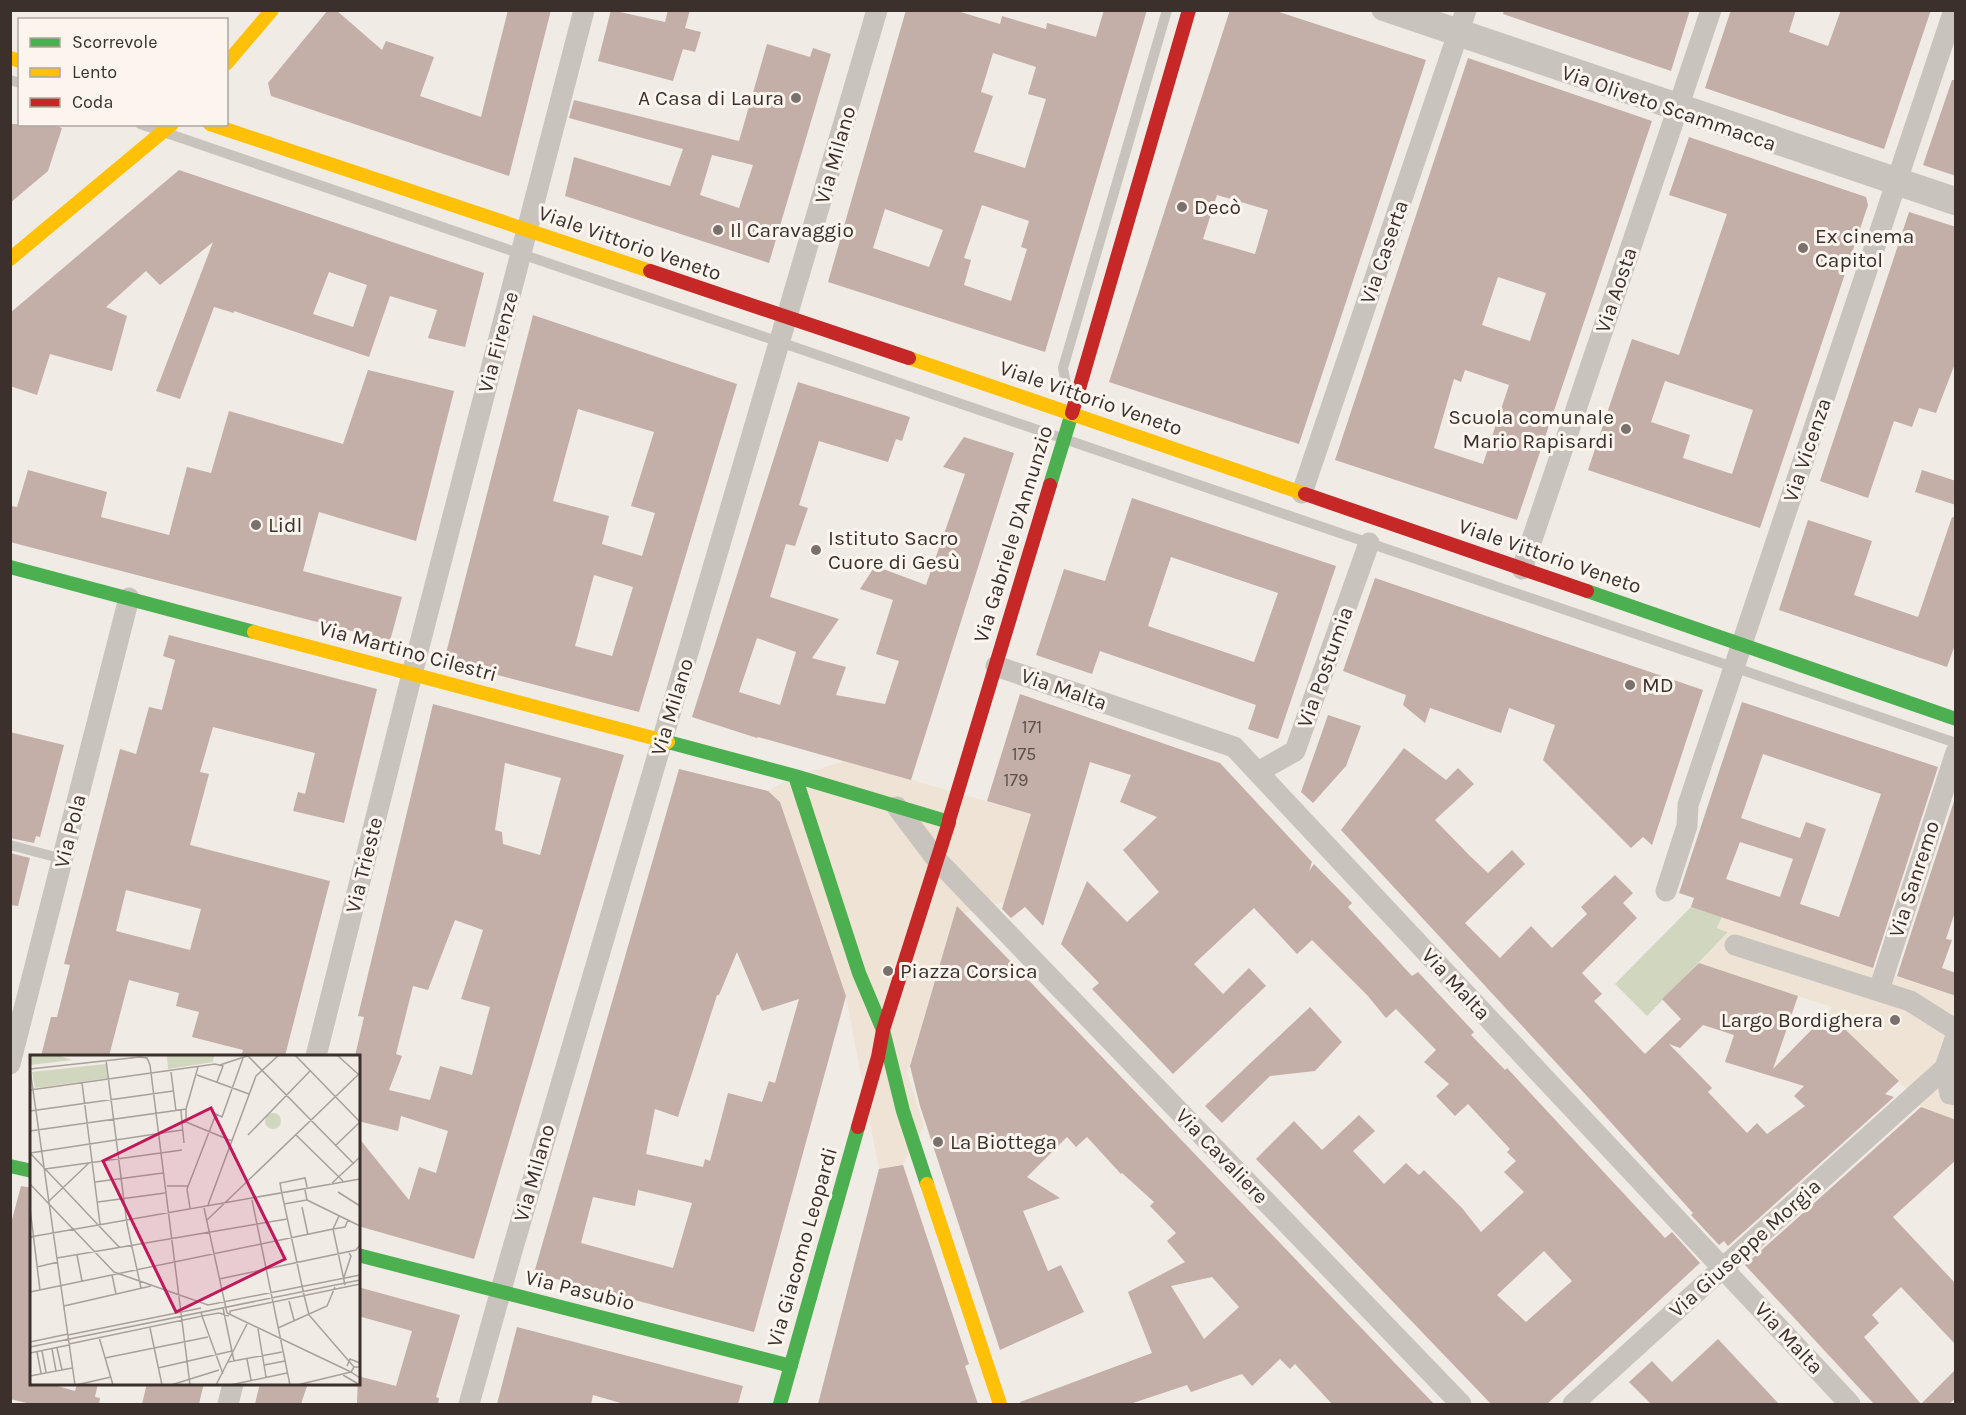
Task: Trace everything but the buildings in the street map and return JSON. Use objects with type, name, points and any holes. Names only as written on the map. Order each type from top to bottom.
[{"type":"main road","points":[[228,62],[272,10]]},
{"type":"main road","name":"Via Gabriele D'Annunzio","points":[[883,1030],[958,793],[1189,10]]},
{"type":"main road","name":"Viale Vittorio Veneto","points":[[216,126],[1071,413],[1956,718]]},
{"type":"main road","points":[[11,258],[168,128]]},
{"type":"main road","name":"Via Martino Cilestri","points":[[10,567],[795,776],[949,822]]},
{"type":"main road","points":[[795,776],[860,973],[883,1030],[903,1111],[1000,1404]]},
{"type":"main road","name":"Via Giacomo Leopardi","points":[[780,1404],[875,1103],[878,1057],[883,1030]]},
{"type":"main road","points":[[875,1103],[903,1111]]},
{"type":"main road","points":[[10,1166],[30,1171]]},
{"type":"main road","name":"Via Pasubio","points":[[360,1256],[791,1366]]},
{"type":"street","name":"Via Firenze","points":[[412,674],[584,10]]},
{"type":"street","name":"Via Milano","points":[[469,1404],[877,10]]},
{"type":"street","name":"Via Oliveto Scammacca","points":[[1382,10],[1461,24],[1679,105],[1898,179],[1956,205]]},
{"type":"street","name":"Via Aosta","points":[[1522,569],[1711,10]]},
{"type":"street","name":"Via Vicenza","points":[[1666,891],[1687,826],[1688,805],[1954,10]]},
{"type":"street","name":"Via Caserta","points":[[1302,493],[1461,24]]},
{"type":"street","name":"Via Postumia","points":[[1258,772],[1295,751],[1369,543]]},
{"type":"street","name":"Via Pola","points":[[10,1064],[129,598]]},
{"type":"street","name":"Via Malta","points":[[996,666],[1234,747],[1850,1404]]},
{"type":"street","name":"Via Trieste","points":[[316,1055],[412,674]]},
{"type":"street","name":"Via Sanremo","points":[[1882,981],[1956,752]]},
{"type":"street","name":"Via Cavaliere","points":[[896,806],[937,860],[1461,1404]]},
{"type":"street","points":[[1735,945],[1882,981],[1956,1030]]},
{"type":"street","points":[[1956,1036],[1946,1068],[1950,1094],[1956,1095]]},
{"type":"street","name":"Via Giuseppe Morgia","points":[[1574,1404],[1946,1068]]},
{"type":"street","points":[[228,1404],[233,1385]]},
{"type":"lane","points":[[1071,413],[1063,368],[1167,10]]},
{"type":"lane","points":[[1419,10],[1461,24]]},
{"type":"lane","points":[[168,128],[521,254],[1956,743]]},
{"type":"lane","points":[[1898,179],[1956,192]]},
{"type":"lane","points":[[10,845],[63,859]]},
{"type":"green space","points":[[1691,907],[1722,917],[1717,928],[1728,932],[1647,1016],[1615,984]]},
{"type":"shaded area","name":"Piazza Corsica","points":[[845,761],[1031,814],[1004,902],[955,915],[907,1073],[924,1126],[902,1165],[879,1169],[846,996],[780,802],[768,791],[795,776]]},
{"type":"shaded area","name":"Largo Bordighera","points":[[1722,917],[1955,996],[1955,1120],[1924,1109],[1899,1081],[1828,1013],[1832,1007],[1699,963],[1728,932],[1717,928]]},
{"type":"traffic: fast","points":[[1050,485],[1072,413]]},
{"type":"traffic: fast","points":[[10,567],[254,632]]},
{"type":"traffic: fast","points":[[1587,591],[1956,719]]},
{"type":"traffic: fast","points":[[668,742],[795,776],[949,822],[949,820]]},
{"type":"traffic: fast","points":[[795,776],[859,973],[883,1030],[903,1111],[927,1184]]},
{"type":"traffic: fast","points":[[780,1404],[858,1127]]},
{"type":"traffic: fast","points":[[10,1166],[30,1171]]},
{"type":"traffic: fast","points":[[360,1256],[791,1366]]},
{"type":"traffic: slow","points":[[228,62],[272,10]]},
{"type":"traffic: slow","points":[[10,58],[18,60]]},
{"type":"traffic: slow","points":[[10,259],[170,126]]},
{"type":"traffic: slow","points":[[216,126],[650,271]]},
{"type":"traffic: slow","points":[[909,358],[1305,494]]},
{"type":"traffic: slow","points":[[254,632],[668,742]]},
{"type":"traffic: slow","points":[[927,1184],[1000,1404]]},
{"type":"traffic: jam","points":[[1072,413],[1189,10]]},
{"type":"traffic: jam","points":[[650,271],[909,358]]},
{"type":"traffic: jam","points":[[949,820],[1050,485]]},
{"type":"traffic: jam","points":[[1305,494],[1587,591]]},
{"type":"traffic: jam","points":[[858,1127],[878,1057],[883,1030],[949,822]]},
{"type":"place","name":"A Casa di Laura","points":[[796,98]]},
{"type":"place","name":"Decò","points":[[1182,207]]},
{"type":"place","name":"Il Caravaggio","points":[[718,230]]},
{"type":"place","name":"Ex cinema Capitol","points":[[1803,248]]},
{"type":"place","name":"Scuola comunale Mario Rapisardi","points":[[1626,429]]},
{"type":"place","name":"Lidl","points":[[256,525]]},
{"type":"place","name":"Istituto Sacro Cuore di Gesù","points":[[816,550]]},
{"type":"place","name":"MD","points":[[1630,685]]},
{"type":"place","name":"Piazza Corsica","points":[[888,971]]},
{"type":"place","name":"Largo Bordighera","points":[[1895,1020]]},
{"type":"place","name":"La Biottega","points":[[938,1142]]}]
